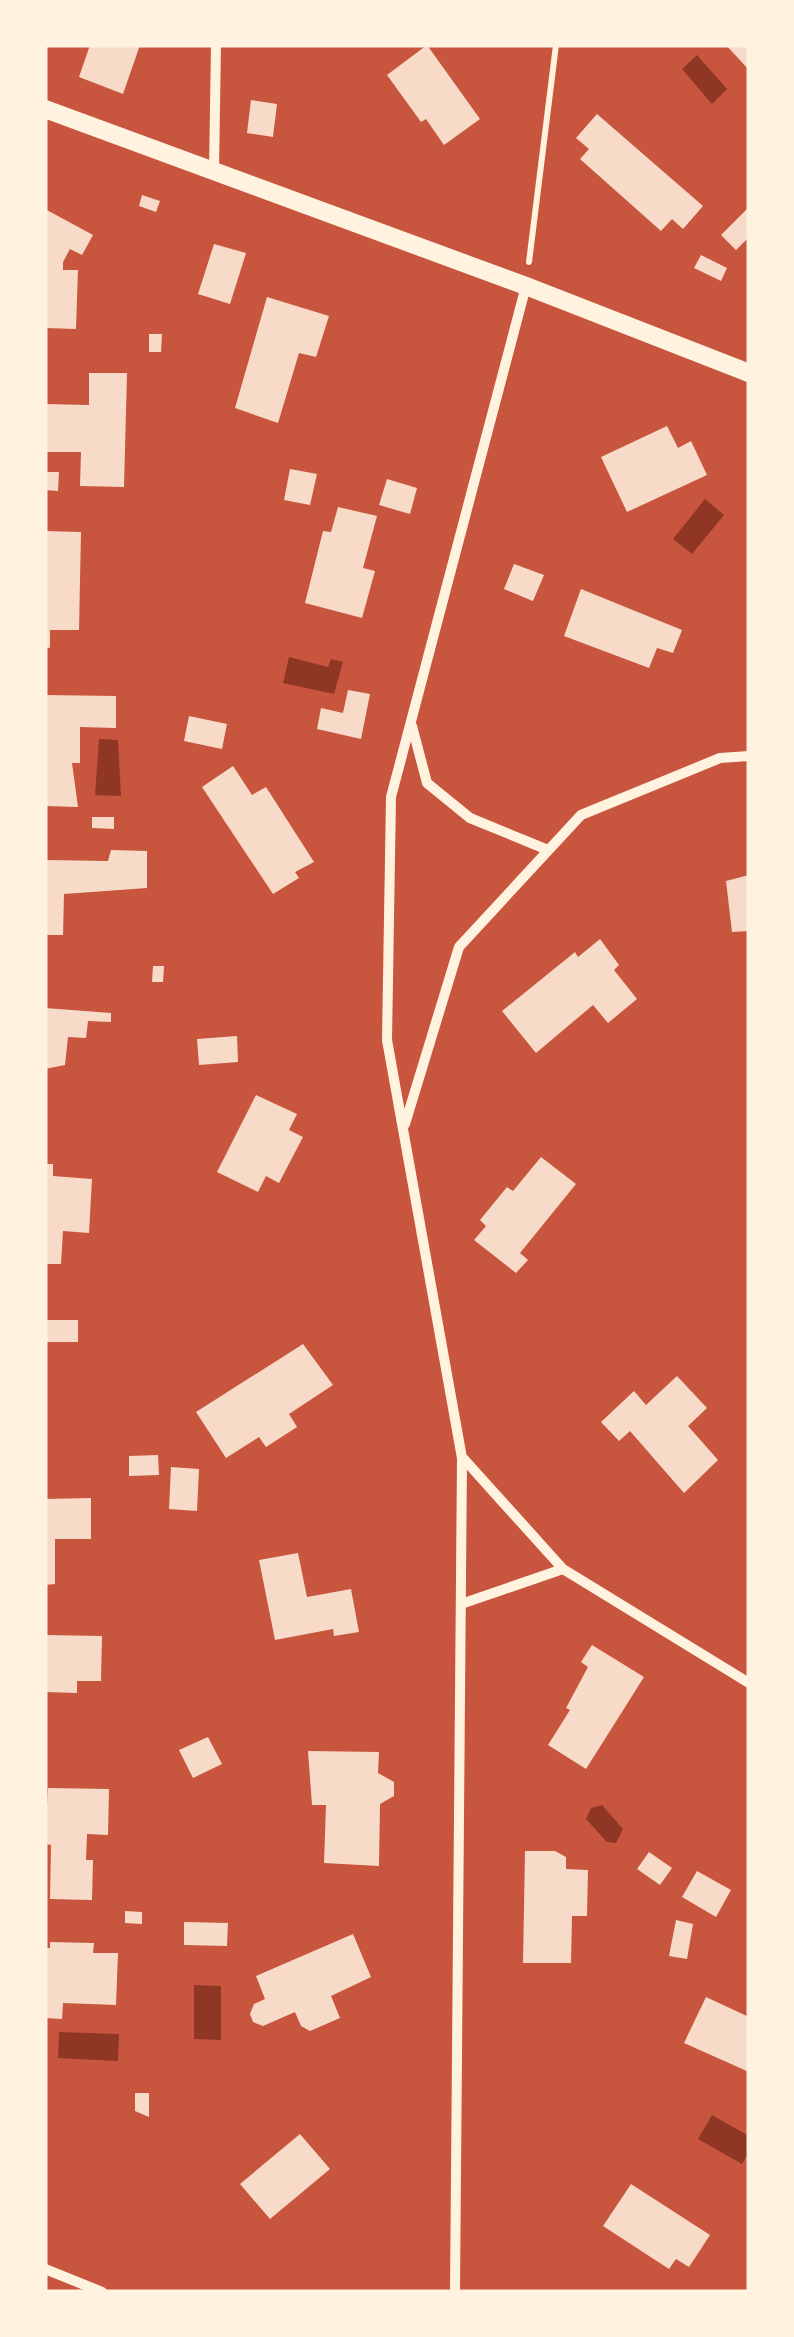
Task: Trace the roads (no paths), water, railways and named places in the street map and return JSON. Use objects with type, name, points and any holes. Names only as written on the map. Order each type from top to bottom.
[{"type":"street","points":[[214,170],[216,45]]},
{"type":"street","points":[[45,108],[749,373]]},
{"type":"street","points":[[455,2292],[462,1458],[387,1040],[390,816],[391,797],[526,286]]},
{"type":"street","points":[[411,721],[426,783],[470,818],[548,850]]},
{"type":"street","points":[[403,1130],[459,947],[580,815],[720,758],[749,756]]},
{"type":"street","points":[[462,1458],[562,1568],[749,1683]]},
{"type":"street","points":[[461,1604],[562,1568]]},
{"type":"street","points":[[45,2269],[102,2292]]}]
